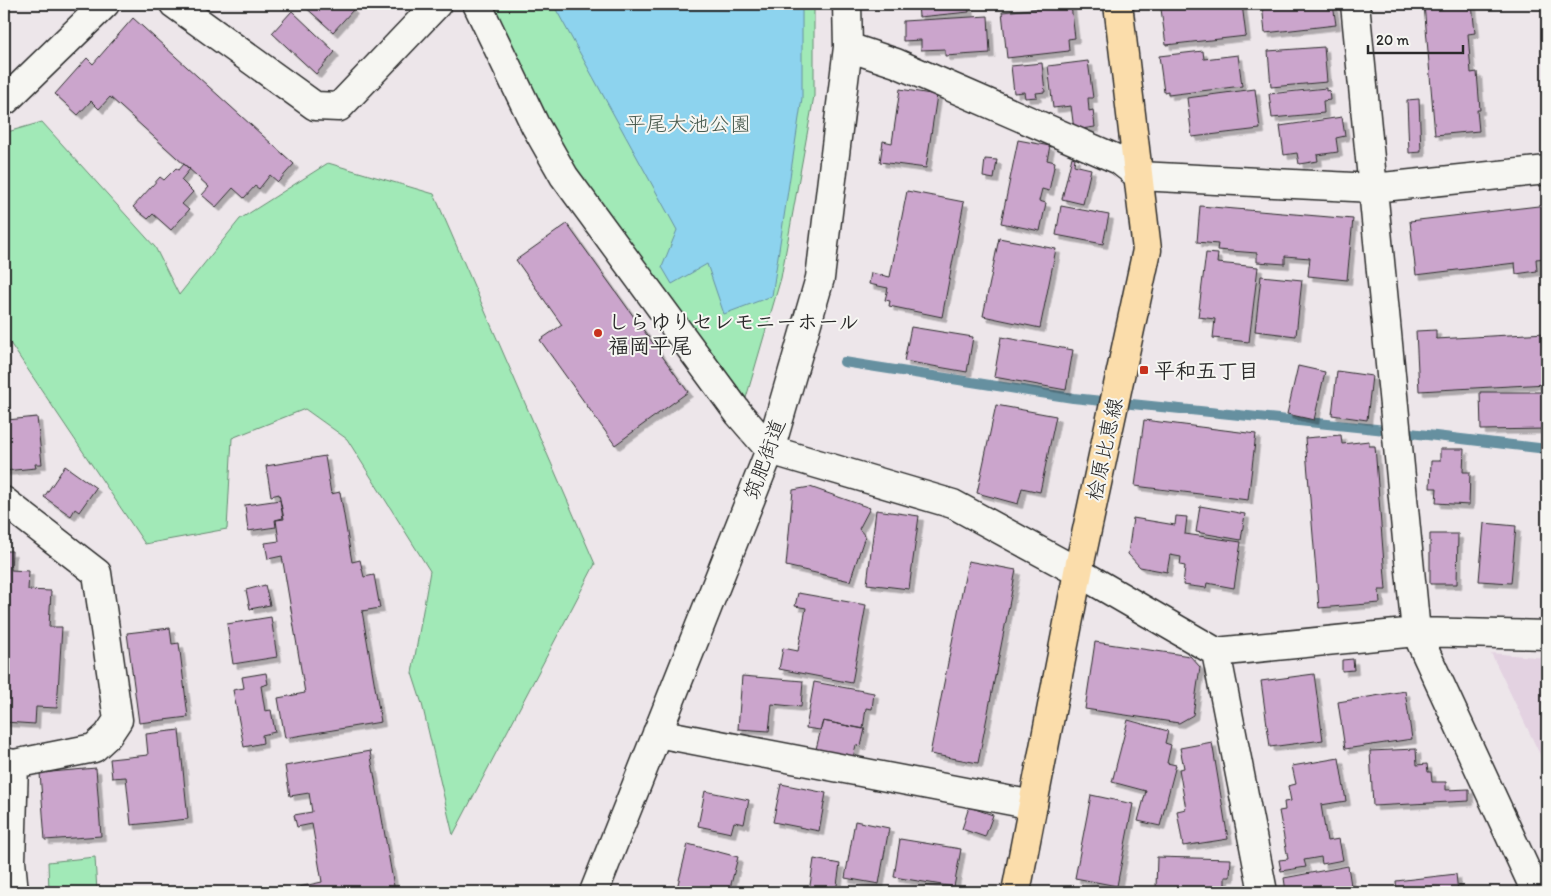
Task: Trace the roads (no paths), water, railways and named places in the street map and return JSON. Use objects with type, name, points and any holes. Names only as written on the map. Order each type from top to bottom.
[{"type":"main road","name":"桧原比恵線","points":[[1016,892],[1078,572],[1147,250],[1118,4]]},
{"type":"street","points":[[6,100],[105,4]]},
{"type":"street","points":[[174,4],[314,106],[339,107],[437,4]]},
{"type":"street","points":[[477,4],[535,125],[564,176],[739,414],[770,450],[953,504],[1078,572],[1216,652],[1416,632],[1547,635]]},
{"type":"street","name":"筑肥街道","points":[[594,892],[770,450],[820,278],[848,47],[847,4]]},
{"type":"street","points":[[1356,4],[1372,188],[1416,632],[1536,892]]},
{"type":"street","points":[[848,47],[896,63],[1119,160],[1139,176],[1372,188],[1547,170]]},
{"type":"street","points":[[4,501],[97,572],[118,720],[108,735],[94,748],[9,763],[11,861],[14,892]]},
{"type":"street","points":[[1216,652],[1262,892]]},
{"type":"street","points":[[657,733],[1033,804]]},
{"type":"water","name":"平尾大池公園","points":[[553,4],[802,4],[802,98],[772,296],[724,314],[707,264],[672,284],[662,267],[677,230]]},
{"type":"waterway","points":[[844,362],[1073,398],[1376,429],[1547,449]]},
{"type":"place","name":"しらゆりセレモニーホール 福岡平尾","points":[[598,333]]},
{"type":"place","name":"平和五丁目","points":[[1144,370]]}]
